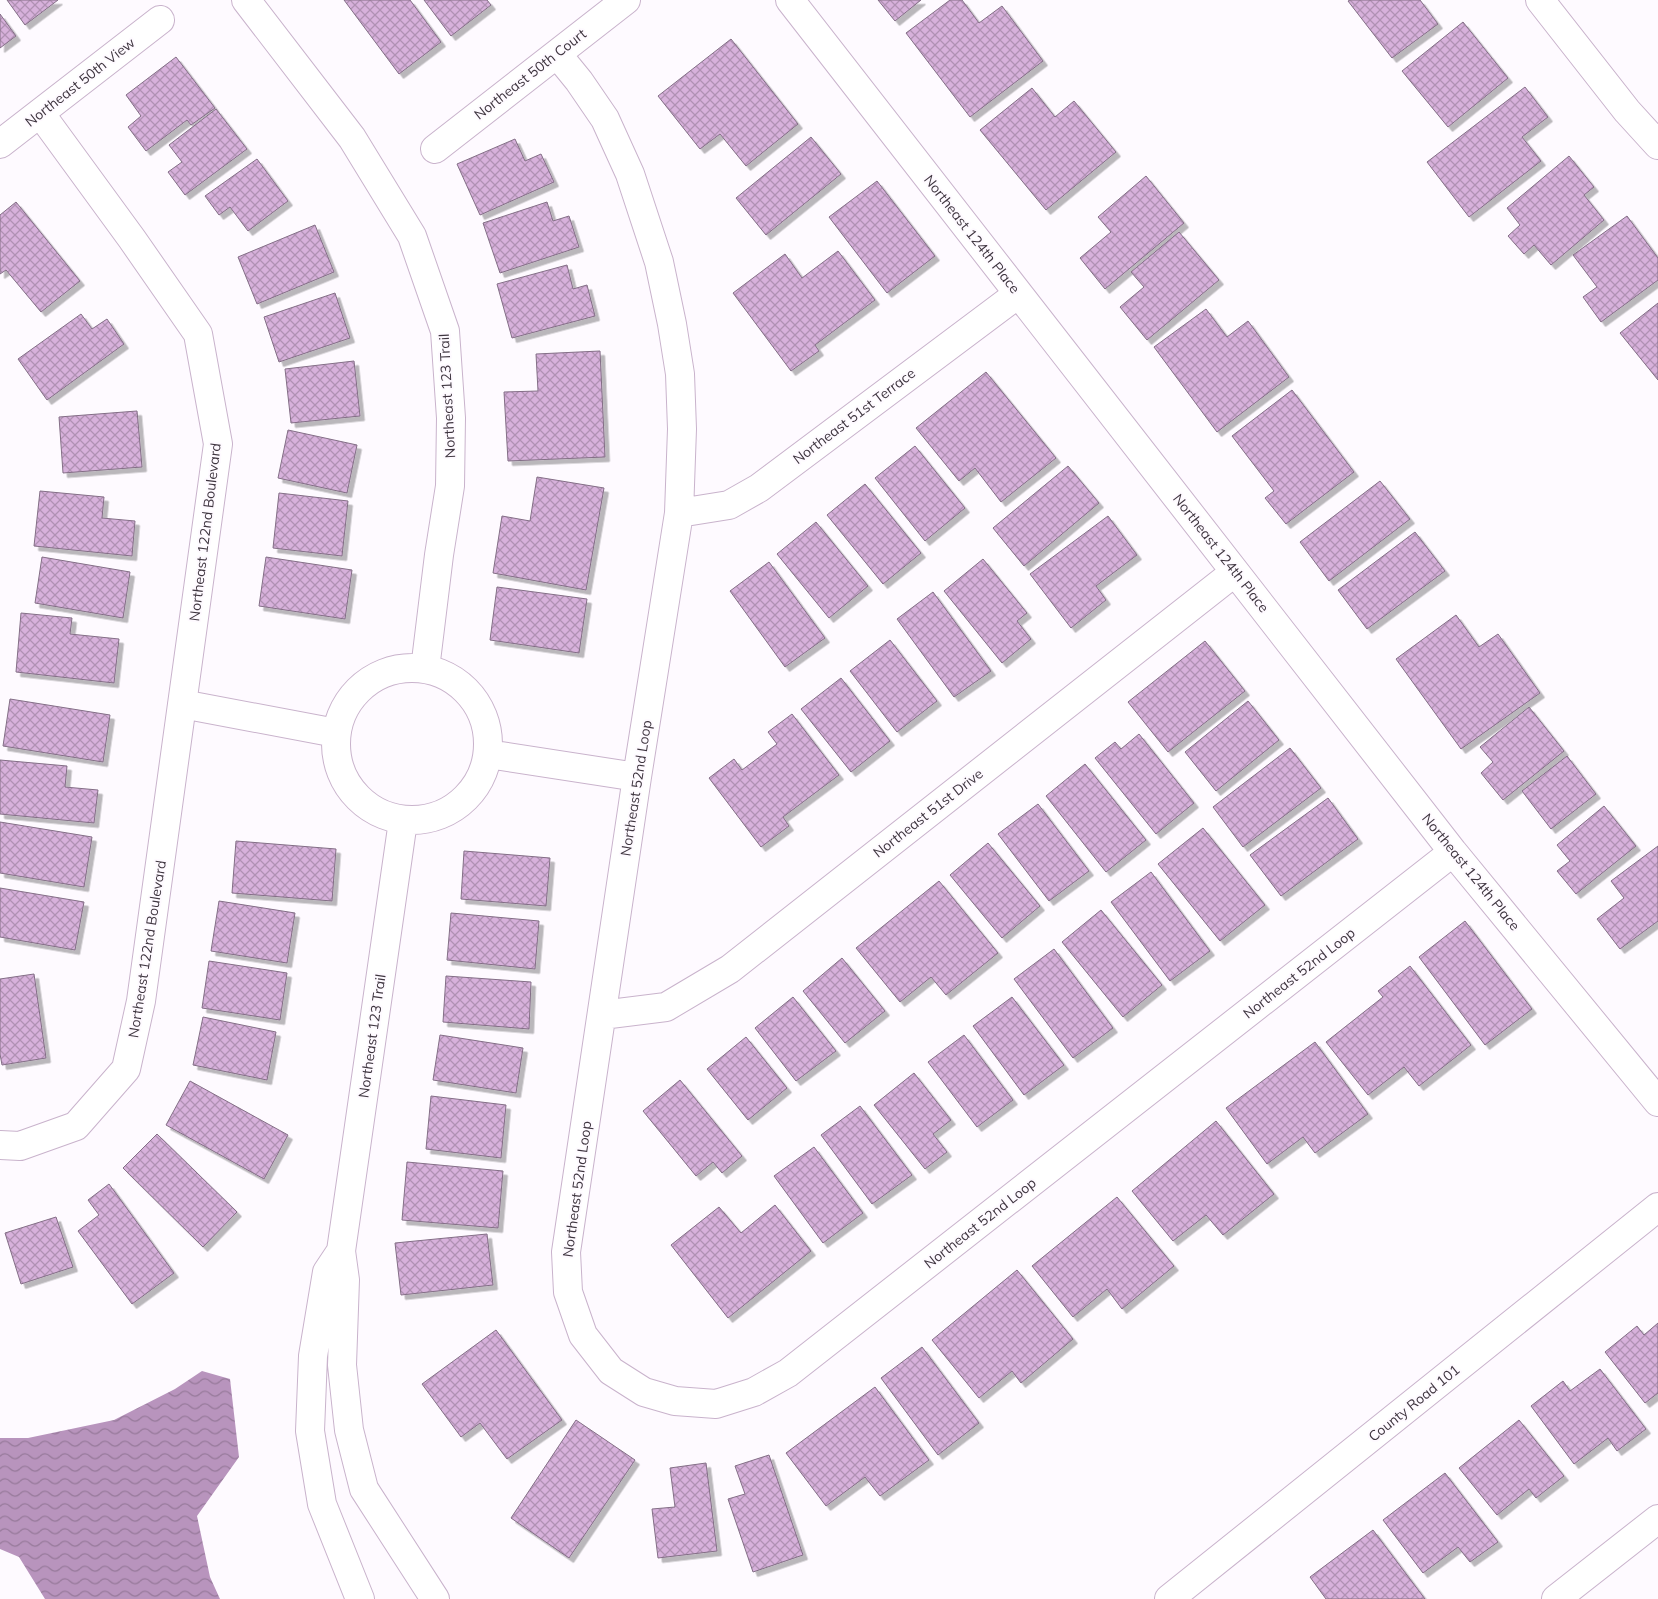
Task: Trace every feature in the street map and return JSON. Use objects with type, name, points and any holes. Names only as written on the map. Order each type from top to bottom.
[{"type":"street","name":"Northeast 123 Trail","points":[[246,0],[352,138],[412,236],[445,331],[451,418],[450,486],[438,555],[425,668]]},
{"type":"street","name":"Northeast 50th Court","points":[[435,149],[626,0]]},
{"type":"street","name":"Northeast 124th Place","points":[[790,0],[1453,852],[1658,1102]]},
{"type":"street","points":[[1540,0],[1627,111],[1658,145]]},
{"type":"street","name":"Northeast 50th View","points":[[0,144],[160,20]]},
{"type":"street","name":"Northeast 52nd Loop","points":[[557,54],[579,81],[605,119],[630,174],[659,262],[680,374],[682,429],[679,513],[637,777],[566,1252],[568,1292],[584,1335],[611,1370],[644,1392],[675,1401],[716,1404],[754,1392],[788,1373],[1453,852]]},
{"type":"street","name":"Northeast 122nd Boulevard","points":[[0,1145],[20,1146],[76,1126],[126,1068],[141,1002],[218,444],[198,334],[132,238],[40,113]]},
{"type":"street","name":"Northeast 51st Terrace","points":[[679,513],[730,505],[758,488],[1018,294]]},
{"type":"street","name":"Northeast 51st Drive","points":[[602,1014],[666,1007],[730,969],[1235,572]]},
{"type":"street","points":[[401,668],[425,668],[447,676],[466,690],[480,709],[487,730],[488,754],[481,777],[468,796],[450,811],[428,819],[403,821],[380,814],[360,800],[344,781],[336,757],[336,733],[343,709],[357,690],[377,675],[401,668]]},
{"type":"street","points":[[182,704],[336,733]]},
{"type":"street","points":[[488,754],[637,777]]},
{"type":"street","name":"Northeast 123 Trail","points":[[403,821],[341,1252],[344,1280],[342,1365],[349,1430],[364,1489],[435,1599]]},
{"type":"street","name":"County Road 101","points":[[1170,1599],[1658,1206]]},
{"type":"street","name":"Northeast 123 Trail","points":[[341,1252],[327,1272],[313,1356],[310,1430],[322,1504],[360,1599]]},
{"type":"street","points":[[1556,1599],[1658,1519]]},
{"type":"water","points":[[202,1371],[230,1379],[239,1457],[197,1516],[210,1577],[220,1599],[45,1599],[19,1557],[0,1549],[0,1438],[28,1438],[114,1420],[175,1389]]},
{"type":"building","points":[[7,0],[58,0],[25,25]]},
{"type":"building","points":[[344,0],[410,0],[441,42],[399,74]]},
{"type":"building","points":[[424,0],[487,0],[491,5],[451,36]]},
{"type":"building","points":[[878,0],[921,0],[895,21]]},
{"type":"building","points":[[950,0],[962,0],[979,23],[1002,6],[1043,61],[970,117],[906,33]]},
{"type":"building","points":[[1420,0],[1438,24],[1392,58],[1348,1]]},
{"type":"building","points":[[0,14],[16,36],[0,48]]},
{"type":"building","points":[[1463,22],[1508,78],[1448,127],[1402,71]]},
{"type":"building","points":[[731,39],[798,124],[746,166],[720,134],[700,149],[658,96]]},
{"type":"building","points":[[176,57],[215,108],[191,125],[187,120],[146,151],[128,127],[141,116],[126,95]]},
{"type":"building","points":[[1525,87],[1548,117],[1522,137],[1541,161],[1469,217],[1427,162]]},
{"type":"building","points":[[1032,88],[1055,117],[1074,101],[1116,152],[1046,210],[980,130]]},
{"type":"building","points":[[216,109],[247,149],[185,195],[168,172],[182,162],[169,145]]},
{"type":"building","points":[[811,137],[841,174],[766,235],[736,198]]},
{"type":"building","points":[[515,139],[525,161],[541,154],[554,182],[480,215],[457,164]]},
{"type":"building","points":[[1569,156],[1594,187],[1584,195],[1604,220],[1551,265],[1534,245],[1524,254],[1508,236],[1520,225],[1507,208]]},
{"type":"building","points":[[257,159],[288,201],[248,231],[230,207],[219,215],[205,196]]},
{"type":"building","points":[[1146,176],[1184,223],[1105,289],[1080,258],[1111,232],[1098,217]]},
{"type":"building","points":[[877,181],[935,256],[887,293],[829,217]]},
{"type":"building","points":[[16,202],[80,281],[41,312],[6,270],[0,274],[0,215]]},
{"type":"building","points":[[547,202],[553,221],[569,216],[579,247],[500,273],[483,223]]},
{"type":"building","points":[[1627,216],[1658,258],[1658,280],[1601,322],[1583,297],[1597,287],[1573,255]]},
{"type":"building","points":[[315,225],[334,272],[257,304],[238,257]]},
{"type":"building","points":[[1179,232],[1219,280],[1147,340],[1120,307],[1144,287],[1131,272]]},
{"type":"building","points":[[838,251],[875,300],[815,345],[819,351],[791,371],[733,293],[785,254],[802,278]]},
{"type":"building","points":[[567,265],[573,289],[587,285],[595,316],[512,338],[497,284]]},
{"type":"building","points":[[335,293],[350,338],[279,362],[264,317]]},
{"type":"building","points":[[1658,303],[1658,380],[1620,333]]},
{"type":"building","points":[[1206,309],[1227,337],[1248,321],[1289,377],[1217,432],[1154,347]]},
{"type":"building","points":[[81,314],[92,329],[107,319],[124,344],[47,400],[18,359]]},
{"type":"building","points":[[600,351],[605,457],[508,461],[504,392],[538,391],[536,354]]},
{"type":"building","points":[[354,361],[360,416],[291,423],[285,369]]},
{"type":"building","points":[[986,372],[1056,458],[1001,502],[975,468],[959,481],[916,428]]},
{"type":"building","points":[[1292,390],[1354,472],[1286,524],[1265,498],[1274,491],[1232,436]]},
{"type":"building","points":[[137,411],[142,467],[63,473],[59,417]]},
{"type":"building","points":[[288,430],[357,445],[347,493],[278,478]]},
{"type":"building","points":[[915,446],[965,508],[925,541],[875,478]]},
{"type":"building","points":[[1068,466],[1099,503],[1024,566],[993,528]]},
{"type":"building","points":[[537,477],[604,488],[586,590],[493,573],[502,516],[530,521]]},
{"type":"building","points":[[1380,481],[1410,519],[1329,581],[1300,542]]},
{"type":"building","points":[[865,484],[921,553],[883,584],[827,515]]},
{"type":"building","points":[[40,491],[104,497],[102,518],[135,521],[132,556],[34,546]]},
{"type":"building","points":[[279,493],[348,501],[342,556],[273,548]]},
{"type":"building","points":[[1108,516],[1137,555],[1096,586],[1106,600],[1071,628],[1030,574]]},
{"type":"building","points":[[816,522],[868,586],[829,618],[777,554]]},
{"type":"building","points":[[1415,532],[1445,571],[1367,629],[1338,590]]},
{"type":"building","points":[[42,557],[130,572],[123,618],[35,603]]},
{"type":"building","points":[[266,557],[352,570],[345,619],[259,606]]},
{"type":"building","points":[[983,559],[1027,613],[1017,621],[1031,639],[1002,663],[944,591]]},
{"type":"building","points":[[769,562],[825,638],[785,667],[730,591]]},
{"type":"building","points":[[497,587],[587,599],[579,653],[490,640]]},
{"type":"building","points":[[933,592],[991,671],[954,697],[897,619]]},
{"type":"building","points":[[21,613],[72,618],[70,634],[119,639],[114,683],[16,672]]},
{"type":"building","points":[[1456,615],[1479,647],[1498,634],[1540,693],[1461,749],[1396,659]]},
{"type":"building","points":[[890,640],[937,701],[897,732],[850,671]]},
{"type":"building","points":[[1205,641],[1245,691],[1168,752],[1128,702]]},
{"type":"building","points":[[841,678],[890,741],[851,772],[801,709]]},
{"type":"building","points":[[10,699],[110,715],[103,762],[3,746]]},
{"type":"building","points":[[1248,701],[1279,740],[1216,791],[1185,752]]},
{"type":"building","points":[[1529,707],[1564,751],[1503,800],[1481,773],[1493,762],[1480,747]]},
{"type":"building","points":[[792,714],[839,775],[783,817],[789,826],[761,847],[709,778],[734,759],[742,770],[777,744],[768,732]]},
{"type":"building","points":[[1139,734],[1194,803],[1156,834],[1095,758],[1115,742],[1121,749]]},
{"type":"building","points":[[1290,748],[1321,788],[1243,847],[1213,807]]},
{"type":"building","points":[[1567,756],[1596,794],[1551,829],[1522,791]]},
{"type":"building","points":[[0,760],[67,766],[65,787],[98,790],[94,823],[0,814]]},
{"type":"building","points":[[1085,764],[1146,840],[1106,872],[1046,796]]},
{"type":"building","points":[[1328,798],[1358,839],[1281,896],[1250,855]]},
{"type":"building","points":[[1038,804],[1089,871],[1049,901],[998,834]]},
{"type":"building","points":[[1604,806],[1636,846],[1576,894],[1557,871],[1570,861],[1557,845]]},
{"type":"building","points":[[0,822],[92,837],[84,887],[0,873]]},
{"type":"building","points":[[1203,828],[1265,905],[1220,941],[1158,864]]},
{"type":"building","points":[[236,841],[336,849],[332,901],[232,893]]},
{"type":"building","points":[[988,843],[1040,906],[1002,938],[950,875]]},
{"type":"building","points":[[1658,846],[1658,921],[1620,949],[1597,919],[1624,898],[1611,881]]},
{"type":"building","points":[[464,851],[550,858],[546,906],[461,899]]},
{"type":"building","points":[[1151,872],[1210,951],[1170,981],[1111,902]]},
{"type":"building","points":[[939,881],[998,953],[946,995],[931,977],[900,1002],[856,948]]},
{"type":"building","points":[[0,888],[84,902],[75,950],[0,937]]},
{"type":"building","points":[[219,901],[295,913],[287,963],[211,951]]},
{"type":"building","points":[[1101,910],[1162,985],[1123,1017],[1062,942]]},
{"type":"building","points":[[451,913],[539,921],[535,969],[447,960]]},
{"type":"building","points":[[1465,921],[1532,1009],[1485,1045],[1419,957]]},
{"type":"building","points":[[1054,949],[1113,1028],[1073,1058],[1014,979]]},
{"type":"building","points":[[842,958],[885,1011],[845,1043],[803,991]]},
{"type":"building","points":[[209,961],[287,973],[280,1020],[202,1008]]},
{"type":"building","points":[[1410,966],[1471,1045],[1419,1086],[1404,1067],[1368,1095],[1326,1042],[1383,997],[1378,991]]},
{"type":"building","points":[[34,974],[46,1058],[2,1065],[0,1054],[0,979]]},
{"type":"building","points":[[446,976],[531,982],[529,1029],[443,1022]]},
{"type":"building","points":[[793,997],[836,1051],[796,1081],[755,1028]]},
{"type":"building","points":[[1012,997],[1064,1065],[1024,1095],[973,1026]]},
{"type":"building","points":[[203,1017],[276,1032],[267,1080],[193,1065]]},
{"type":"building","points":[[440,1035],[523,1048],[516,1093],[433,1080]]},
{"type":"building","points":[[964,1035],[1013,1100],[977,1127],[928,1062]]},
{"type":"building","points":[[746,1037],[787,1088],[748,1120],[707,1069]]},
{"type":"building","points":[[1315,1042],[1368,1114],[1315,1153],[1303,1137],[1267,1164],[1226,1108]]},
{"type":"building","points":[[914,1073],[951,1120],[933,1134],[947,1152],[925,1169],[874,1105]]},
{"type":"building","points":[[680,1080],[742,1156],[722,1173],[713,1162],[696,1176],[643,1111]]},
{"type":"building","points":[[190,1081],[288,1135],[264,1179],[166,1125]]},
{"type":"building","points":[[431,1096],[506,1105],[501,1158],[426,1149]]},
{"type":"building","points":[[860,1106],[912,1175],[872,1204],[821,1135]]},
{"type":"building","points":[[1216,1121],[1274,1194],[1223,1235],[1206,1215],[1173,1241],[1132,1191]]},
{"type":"building","points":[[157,1134],[237,1212],[203,1247],[123,1168]]},
{"type":"building","points":[[814,1147],[863,1213],[823,1243],[774,1176]]},
{"type":"building","points":[[407,1162],[503,1171],[498,1228],[402,1220]]},
{"type":"building","points":[[109,1184],[174,1273],[132,1304],[78,1231],[99,1215],[88,1200]]},
{"type":"building","points":[[1117,1197],[1174,1266],[1122,1309],[1107,1289],[1073,1317],[1032,1266]]},
{"type":"building","points":[[775,1205],[811,1251],[728,1318],[671,1245],[719,1207],[741,1233]]},
{"type":"building","points":[[56,1217],[73,1267],[21,1284],[5,1233]]},
{"type":"building","points":[[487,1234],[493,1285],[401,1295],[395,1243]]},
{"type":"building","points":[[1017,1270],[1073,1339],[1021,1383],[1012,1371],[979,1398],[932,1340]]},
{"type":"building","points":[[1658,1323],[1658,1393],[1645,1403],[1605,1352],[1637,1326],[1644,1335]]},
{"type":"building","points":[[496,1330],[562,1420],[507,1459],[480,1423],[461,1437],[422,1384]]},
{"type":"building","points":[[922,1347],[979,1423],[938,1455],[881,1378]]},
{"type":"building","points":[[1600,1369],[1646,1429],[1617,1451],[1608,1438],[1574,1464],[1531,1406],[1563,1381],[1570,1391]]},
{"type":"building","points":[[875,1387],[929,1460],[880,1496],[865,1477],[826,1506],[786,1453]]},
{"type":"building","points":[[576,1420],[635,1460],[569,1558],[511,1518]]},
{"type":"building","points":[[1519,1420],[1564,1476],[1536,1498],[1529,1489],[1497,1515],[1459,1468]]},
{"type":"building","points":[[769,1455],[803,1555],[753,1572],[728,1499],[745,1494],[735,1466]]},
{"type":"building","points":[[706,1463],[717,1551],[658,1558],[652,1509],[675,1507],[670,1468]]},
{"type":"building","points":[[1445,1473],[1498,1542],[1470,1562],[1458,1547],[1423,1573],[1383,1520]]},
{"type":"building","points":[[1373,1530],[1425,1599],[1326,1599],[1310,1577]]}]
